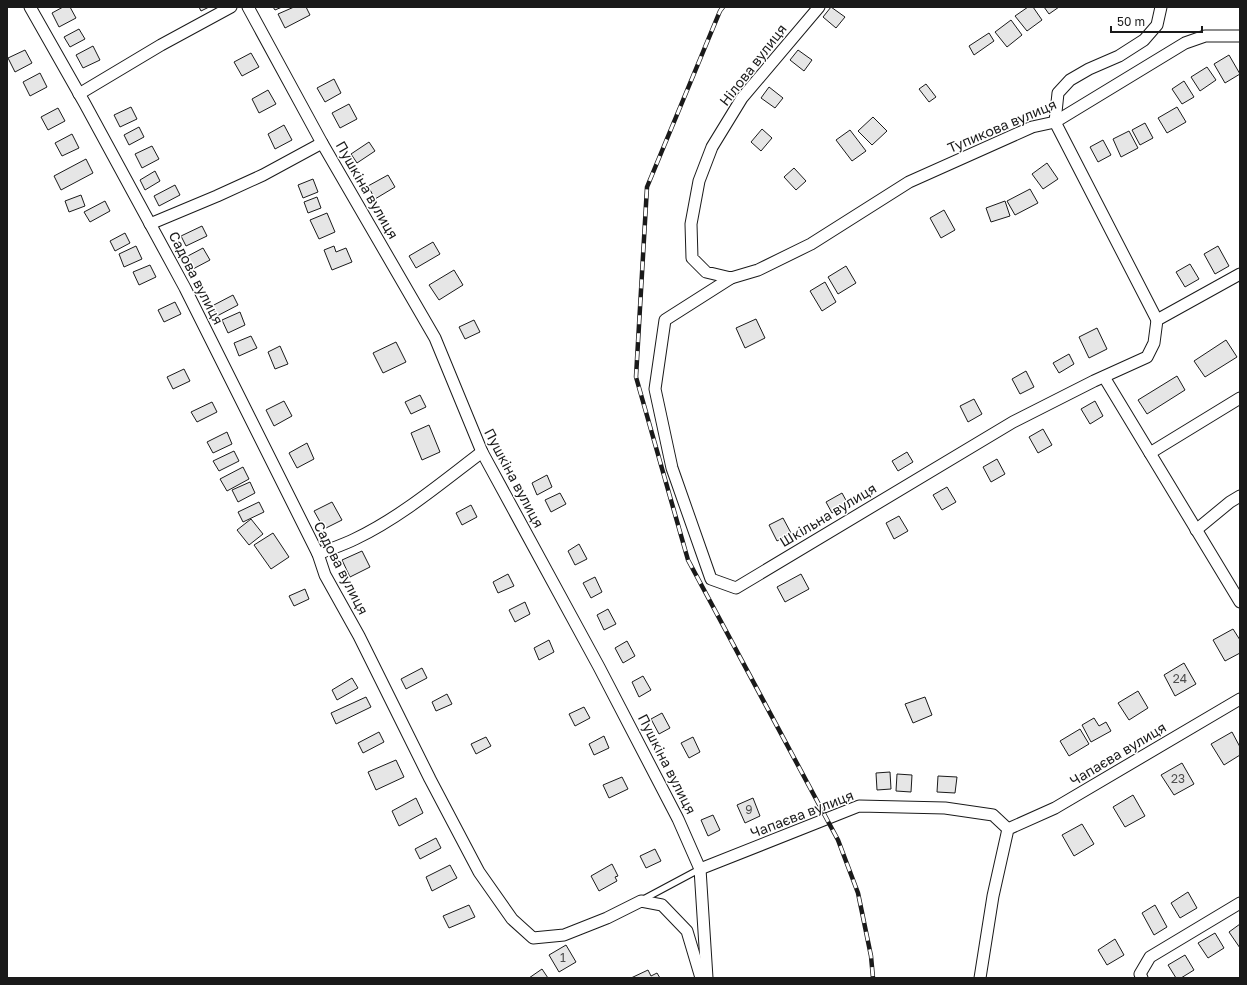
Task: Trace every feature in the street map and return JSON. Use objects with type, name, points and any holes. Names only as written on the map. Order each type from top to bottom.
[{"type":"street","name":"Садова вулиця","points":[[30,7],[185,288],[318,554],[325,575],[359,636],[426,772],[479,872],[512,919],[533,938],[564,935],[607,918],[641,901]]},
{"type":"street","points":[[79,94],[161,45],[231,7]]},
{"type":"street","name":"Пушкіна вулиця","points":[[248,7],[322,143],[435,338],[482,452],[600,667],[678,819],[700,869],[707,978]]},
{"type":"street","name":"Нілова вулиця","points":[[731,278],[706,272],[692,258],[691,224],[699,181],[712,147],[742,98],[819,7]]},
{"type":"street","points":[[1161,7],[1157,25],[1144,40],[1119,56],[1089,69],[1070,80],[1058,93],[1055,122],[1157,320],[1240,274]]},
{"type":"street","name":"Тупикова вулиця","points":[[731,278],[758,270],[811,244],[909,182],[1032,127],[1055,122],[1185,43],[1205,36],[1240,36]]},
{"type":"street","points":[[150,224],[263,175],[322,143]]},
{"type":"street","name":"Шкільна вулиця","points":[[731,278],[665,320],[655,389],[672,468],[711,579],[736,588],[1013,422],[1147,357],[1154,343],[1157,320]]},
{"type":"street","points":[[1104,377],[1196,530],[1238,594]]},
{"type":"street","points":[[1150,453],[1240,398]]},
{"type":"street","points":[[318,554],[354,540],[389,520],[428,493],[482,452]]},
{"type":"street","points":[[1196,530],[1230,502],[1240,496]]},
{"type":"street","name":"Чапаєва вулиця","points":[[700,869],[858,806],[945,808],[993,815],[1008,829],[1055,808],[1240,699]]},
{"type":"street","points":[[980,978],[994,896],[1008,829]]},
{"type":"street","points":[[641,901],[662,905],[687,931],[701,978]]},
{"type":"street","points":[[1142,978],[1140,974],[1150,957],[1240,903]]},
{"type":"lane","points":[[641,901],[700,869]]},
{"type":"building","points":[[63,7],[70,7],[76,18],[59,27],[52,13]]},
{"type":"building","points":[[199,7],[209,7],[201,11]]},
{"type":"building","points":[[273,7],[282,7],[275,10]]},
{"type":"building","points":[[294,7],[306,7],[310,15],[285,28],[278,14]]},
{"type":"building","points":[[831,7],[845,17],[836,28],[823,17]]},
{"type":"building","points":[[1028,7],[1033,7],[1042,20],[1027,31],[1015,16]]},
{"type":"building","points":[[1044,7],[1059,7],[1049,14]]},
{"type":"building","points":[[1011,20],[1022,35],[1007,47],[995,32]]},
{"type":"building","points":[[79,29],[85,39],[70,47],[64,37]]},
{"type":"building","points":[[989,33],[994,41],[974,55],[969,46]]},
{"type":"building","points":[[93,46],[100,60],[83,68],[76,55]]},
{"type":"building","points":[[25,50],[32,63],[15,72],[8,58]]},
{"type":"building","points":[[798,50],[812,60],[804,71],[790,60]]},
{"type":"building","points":[[251,53],[259,67],[242,76],[234,62]]},
{"type":"building","points":[[1229,55],[1240,74],[1225,83],[1214,64]]},
{"type":"building","points":[[1207,67],[1216,80],[1200,91],[1191,77]]},
{"type":"building","points":[[40,73],[47,87],[30,96],[23,82]]},
{"type":"building","points":[[334,79],[341,93],[325,102],[317,88]]},
{"type":"building","points":[[1184,81],[1194,97],[1182,104],[1172,89]]},
{"type":"building","points":[[926,84],[936,97],[929,102],[919,89]]},
{"type":"building","points":[[769,87],[783,98],[775,108],[761,98]]},
{"type":"building","points":[[268,90],[276,104],[259,113],[252,99]]},
{"type":"building","points":[[349,104],[357,119],[340,128],[332,113]]},
{"type":"building","points":[[131,107],[137,119],[120,127],[114,115]]},
{"type":"building","points":[[1177,107],[1186,122],[1167,133],[1158,118]]},
{"type":"building","points":[[58,108],[65,121],[48,130],[41,117]]},
{"type":"building","points":[[873,117],[887,131],[872,145],[858,131]]},
{"type":"building","points":[[1145,123],[1153,138],[1140,145],[1132,130]]},
{"type":"building","points":[[284,125],[292,140],[275,149],[268,134]]},
{"type":"building","points":[[139,127],[144,137],[129,145],[124,135]]},
{"type":"building","points":[[762,129],[772,138],[761,151],[751,142]]},
{"type":"building","points":[[850,130],[866,151],[852,161],[836,140]]},
{"type":"building","points":[[1129,131],[1138,148],[1121,157],[1113,139]]},
{"type":"building","points":[[72,134],[79,148],[62,156],[55,143]]},
{"type":"building","points":[[1103,140],[1111,155],[1098,162],[1090,147]]},
{"type":"building","points":[[369,142],[375,151],[357,163],[351,154]]},
{"type":"building","points":[[152,146],[159,159],[142,168],[135,154]]},
{"type":"building","points":[[86,159],[93,173],[61,190],[54,176]]},
{"type":"building","points":[[1047,163],[1058,179],[1043,189],[1032,174]]},
{"type":"building","points":[[794,168],[806,181],[796,190],[784,177]]},
{"type":"building","points":[[155,171],[160,181],[145,190],[140,180]]},
{"type":"building","points":[[388,175],[395,187],[375,199],[368,186]]},
{"type":"building","points":[[313,179],[318,192],[303,198],[298,185]]},
{"type":"building","points":[[175,185],[180,195],[159,206],[154,196]]},
{"type":"building","points":[[1030,189],[1038,203],[1015,215],[1007,201]]},
{"type":"building","points":[[81,195],[85,206],[69,212],[65,201]]},
{"type":"building","points":[[317,197],[321,208],[308,213],[304,202]]},
{"type":"building","points":[[105,201],[110,211],[90,222],[84,212]]},
{"type":"building","points":[[1005,201],[1010,216],[991,222],[986,208]]},
{"type":"building","points":[[944,210],[955,230],[941,238],[930,218]]},
{"type":"building","points":[[327,213],[335,232],[319,239],[310,220]]},
{"type":"building","points":[[202,226],[207,236],[186,246],[181,236]]},
{"type":"building","points":[[125,233],[130,243],[115,251],[110,241]]},
{"type":"building","points":[[433,242],[440,254],[416,268],[409,256]]},
{"type":"building","points":[[136,246],[142,259],[124,267],[119,254]]},
{"type":"building","points":[[334,246],[336,252],[346,248],[352,262],[332,270],[324,250]]},
{"type":"building","points":[[1218,246],[1229,266],[1215,274],[1204,254]]},
{"type":"building","points":[[203,248],[210,260],[193,269],[186,257]]},
{"type":"building","points":[[1190,264],[1199,279],[1185,287],[1176,272]]},
{"type":"building","points":[[150,265],[156,277],[139,285],[133,272]]},
{"type":"building","points":[[846,266],[856,283],[838,294],[828,277]]},
{"type":"building","points":[[454,270],[463,285],[439,300],[429,285]]},
{"type":"building","points":[[825,282],[836,302],[822,311],[810,291]]},
{"type":"building","points":[[233,295],[238,305],[217,316],[212,306]]},
{"type":"building","points":[[175,302],[181,314],[164,322],[158,310]]},
{"type":"building","points":[[240,312],[245,325],[228,333],[222,320]]},
{"type":"building","points":[[756,319],[765,338],[745,348],[736,328]]},
{"type":"building","points":[[474,320],[480,332],[465,339],[459,327]]},
{"type":"building","points":[[1097,328],[1107,349],[1089,358],[1079,337]]},
{"type":"building","points":[[251,336],[257,348],[239,356],[234,343]]},
{"type":"building","points":[[1226,340],[1237,357],[1205,377],[1194,361]]},
{"type":"building","points":[[396,342],[406,362],[383,373],[373,353]]},
{"type":"building","points":[[280,346],[288,364],[275,369],[268,352]]},
{"type":"building","points":[[1069,354],[1074,364],[1059,373],[1053,363]]},
{"type":"building","points":[[184,369],[190,381],[173,389],[167,377]]},
{"type":"building","points":[[1026,371],[1034,387],[1020,394],[1012,379]]},
{"type":"building","points":[[1177,376],[1185,390],[1147,414],[1138,400]]},
{"type":"building","points":[[420,395],[426,407],[411,414],[405,402]]},
{"type":"building","points":[[974,399],[982,414],[968,422],[960,406]]},
{"type":"building","points":[[284,401],[292,416],[274,426],[266,410]]},
{"type":"building","points":[[1095,401],[1103,416],[1090,424],[1081,409]]},
{"type":"building","points":[[212,402],[217,412],[197,422],[191,412]]},
{"type":"building","points":[[429,425],[440,452],[422,460],[411,433]]},
{"type":"building","points":[[1043,429],[1052,445],[1038,453],[1029,437]]},
{"type":"building","points":[[227,432],[232,444],[213,453],[207,442]]},
{"type":"building","points":[[307,443],[314,459],[297,468],[289,453]]},
{"type":"building","points":[[234,451],[239,461],[219,471],[213,461]]},
{"type":"building","points":[[907,452],[913,462],[898,471],[892,461]]},
{"type":"building","points":[[997,459],[1005,474],[991,482],[983,467]]},
{"type":"building","points":[[243,467],[249,479],[227,491],[220,479]]},
{"type":"building","points":[[547,475],[552,487],[537,495],[532,483]]},
{"type":"building","points":[[250,482],[255,493],[238,502],[232,490]]},
{"type":"building","points":[[947,487],[956,502],[942,510],[933,495]]},
{"type":"building","points":[[560,493],[566,504],[551,512],[545,500]]},
{"type":"building","points":[[842,493],[848,504],[832,513],[826,502]]},
{"type":"building","points":[[259,502],[264,512],[243,522],[238,512]]},
{"type":"building","points":[[332,502],[342,520],[324,529],[314,511]]},
{"type":"building","points":[[471,505],[477,517],[462,525],[456,513]]},
{"type":"building","points":[[899,516],[908,531],[894,539],[886,523]]},
{"type":"building","points":[[783,518],[791,533],[777,541],[769,525]]},
{"type":"building","points":[[251,519],[263,534],[249,545],[237,530]]},
{"type":"building","points":[[273,533],[289,557],[271,569],[254,545]]},
{"type":"building","points":[[579,544],[587,559],[575,565],[568,551]]},
{"type":"building","points":[[362,551],[370,567],[350,577],[342,560]]},
{"type":"building","points":[[508,574],[514,586],[498,593],[493,582]]},
{"type":"building","points":[[801,574],[809,589],[785,602],[777,587]]},
{"type":"building","points":[[595,577],[602,592],[591,598],[583,583]]},
{"type":"building","points":[[305,589],[309,599],[294,606],[289,596]]},
{"type":"building","points":[[525,602],[530,614],[515,622],[509,610]]},
{"type":"building","points":[[608,609],[616,624],[604,630],[597,615]]},
{"type":"building","points":[[1233,629],[1240,640],[1240,653],[1225,661],[1213,640]]},
{"type":"building","points":[[549,640],[554,652],[539,660],[534,648]]},
{"type":"building","points":[[627,641],[635,656],[623,663],[615,648]]},
{"type":"building","points":[[1184,663],[1196,684],[1175,696],[1164,675]]},
{"type":"building","points":[[422,668],[427,678],[406,689],[401,679]]},
{"type":"building","points":[[643,676],[651,690],[639,697],[632,682]]},
{"type":"building","points":[[352,678],[358,688],[337,700],[332,690]]},
{"type":"building","points":[[1138,691],[1148,708],[1129,720],[1118,703]]},
{"type":"building","points":[[447,694],[452,704],[436,711],[432,702]]},
{"type":"building","points":[[366,697],[371,707],[336,724],[331,713]]},
{"type":"building","points":[[925,697],[932,715],[913,723],[905,704]]},
{"type":"building","points":[[584,707],[590,718],[575,726],[569,714]]},
{"type":"building","points":[[662,713],[670,728],[659,734],[651,719]]},
{"type":"building","points":[[1094,718],[1099,726],[1106,722],[1111,731],[1091,742],[1082,725]]},
{"type":"building","points":[[1080,729],[1089,744],[1069,756],[1060,741]]},
{"type":"building","points":[[379,732],[384,742],[363,753],[358,743]]},
{"type":"building","points":[[1232,732],[1240,747],[1240,755],[1224,765],[1211,744]]},
{"type":"building","points":[[604,736],[609,748],[594,755],[589,744]]},
{"type":"building","points":[[486,737],[491,746],[476,754],[471,744]]},
{"type":"building","points":[[693,737],[700,752],[689,758],[681,743]]},
{"type":"building","points":[[396,760],[404,777],[376,790],[368,772]]},
{"type":"building","points":[[1182,763],[1194,784],[1174,795],[1161,775]]},
{"type":"building","points":[[890,772],[891,789],[877,790],[876,773]]},
{"type":"building","points":[[897,774],[912,775],[911,792],[896,791]]},
{"type":"building","points":[[938,776],[957,777],[955,793],[937,792]]},
{"type":"building","points":[[622,777],[628,789],[609,798],[603,785]]},
{"type":"building","points":[[1133,795],[1145,816],[1125,827],[1113,807]]},
{"type":"building","points":[[416,798],[423,813],[399,826],[392,811]]},
{"type":"building","points":[[753,798],[760,816],[745,823],[737,805]]},
{"type":"building","points":[[713,815],[720,830],[708,836],[701,820]]},
{"type":"building","points":[[1082,824],[1094,844],[1074,856],[1062,835]]},
{"type":"building","points":[[436,838],[441,848],[420,859],[415,849]]},
{"type":"building","points":[[655,849],[661,861],[646,868],[640,856]]},
{"type":"building","points":[[612,864],[618,876],[615,877],[617,881],[599,891],[591,876]]},
{"type":"building","points":[[450,865],[457,878],[432,891],[426,877]]},
{"type":"building","points":[[1188,892],[1197,908],[1180,918],[1171,903]]},
{"type":"building","points":[[469,905],[475,917],[449,928],[443,916]]},
{"type":"building","points":[[1155,905],[1167,927],[1154,935],[1142,913]]},
{"type":"building","points":[[1240,924],[1240,948],[1229,932]]},
{"type":"building","points":[[1215,933],[1224,948],[1208,958],[1198,943]]},
{"type":"building","points":[[1115,939],[1124,955],[1107,965],[1098,950]]},
{"type":"building","points":[[566,945],[576,962],[559,972],[549,955]]},
{"type":"building","points":[[1185,955],[1194,970],[1181,978],[1176,978],[1168,965]]},
{"type":"building","points":[[542,969],[548,978],[529,978]]},
{"type":"building","points":[[648,970],[651,976],[657,973],[660,978],[631,978]]},
{"type":"railway","points":[[723,7],[720,11],[647,187],[636,377],[688,560],[838,840],[858,893],[871,956],[873,978]]}]
